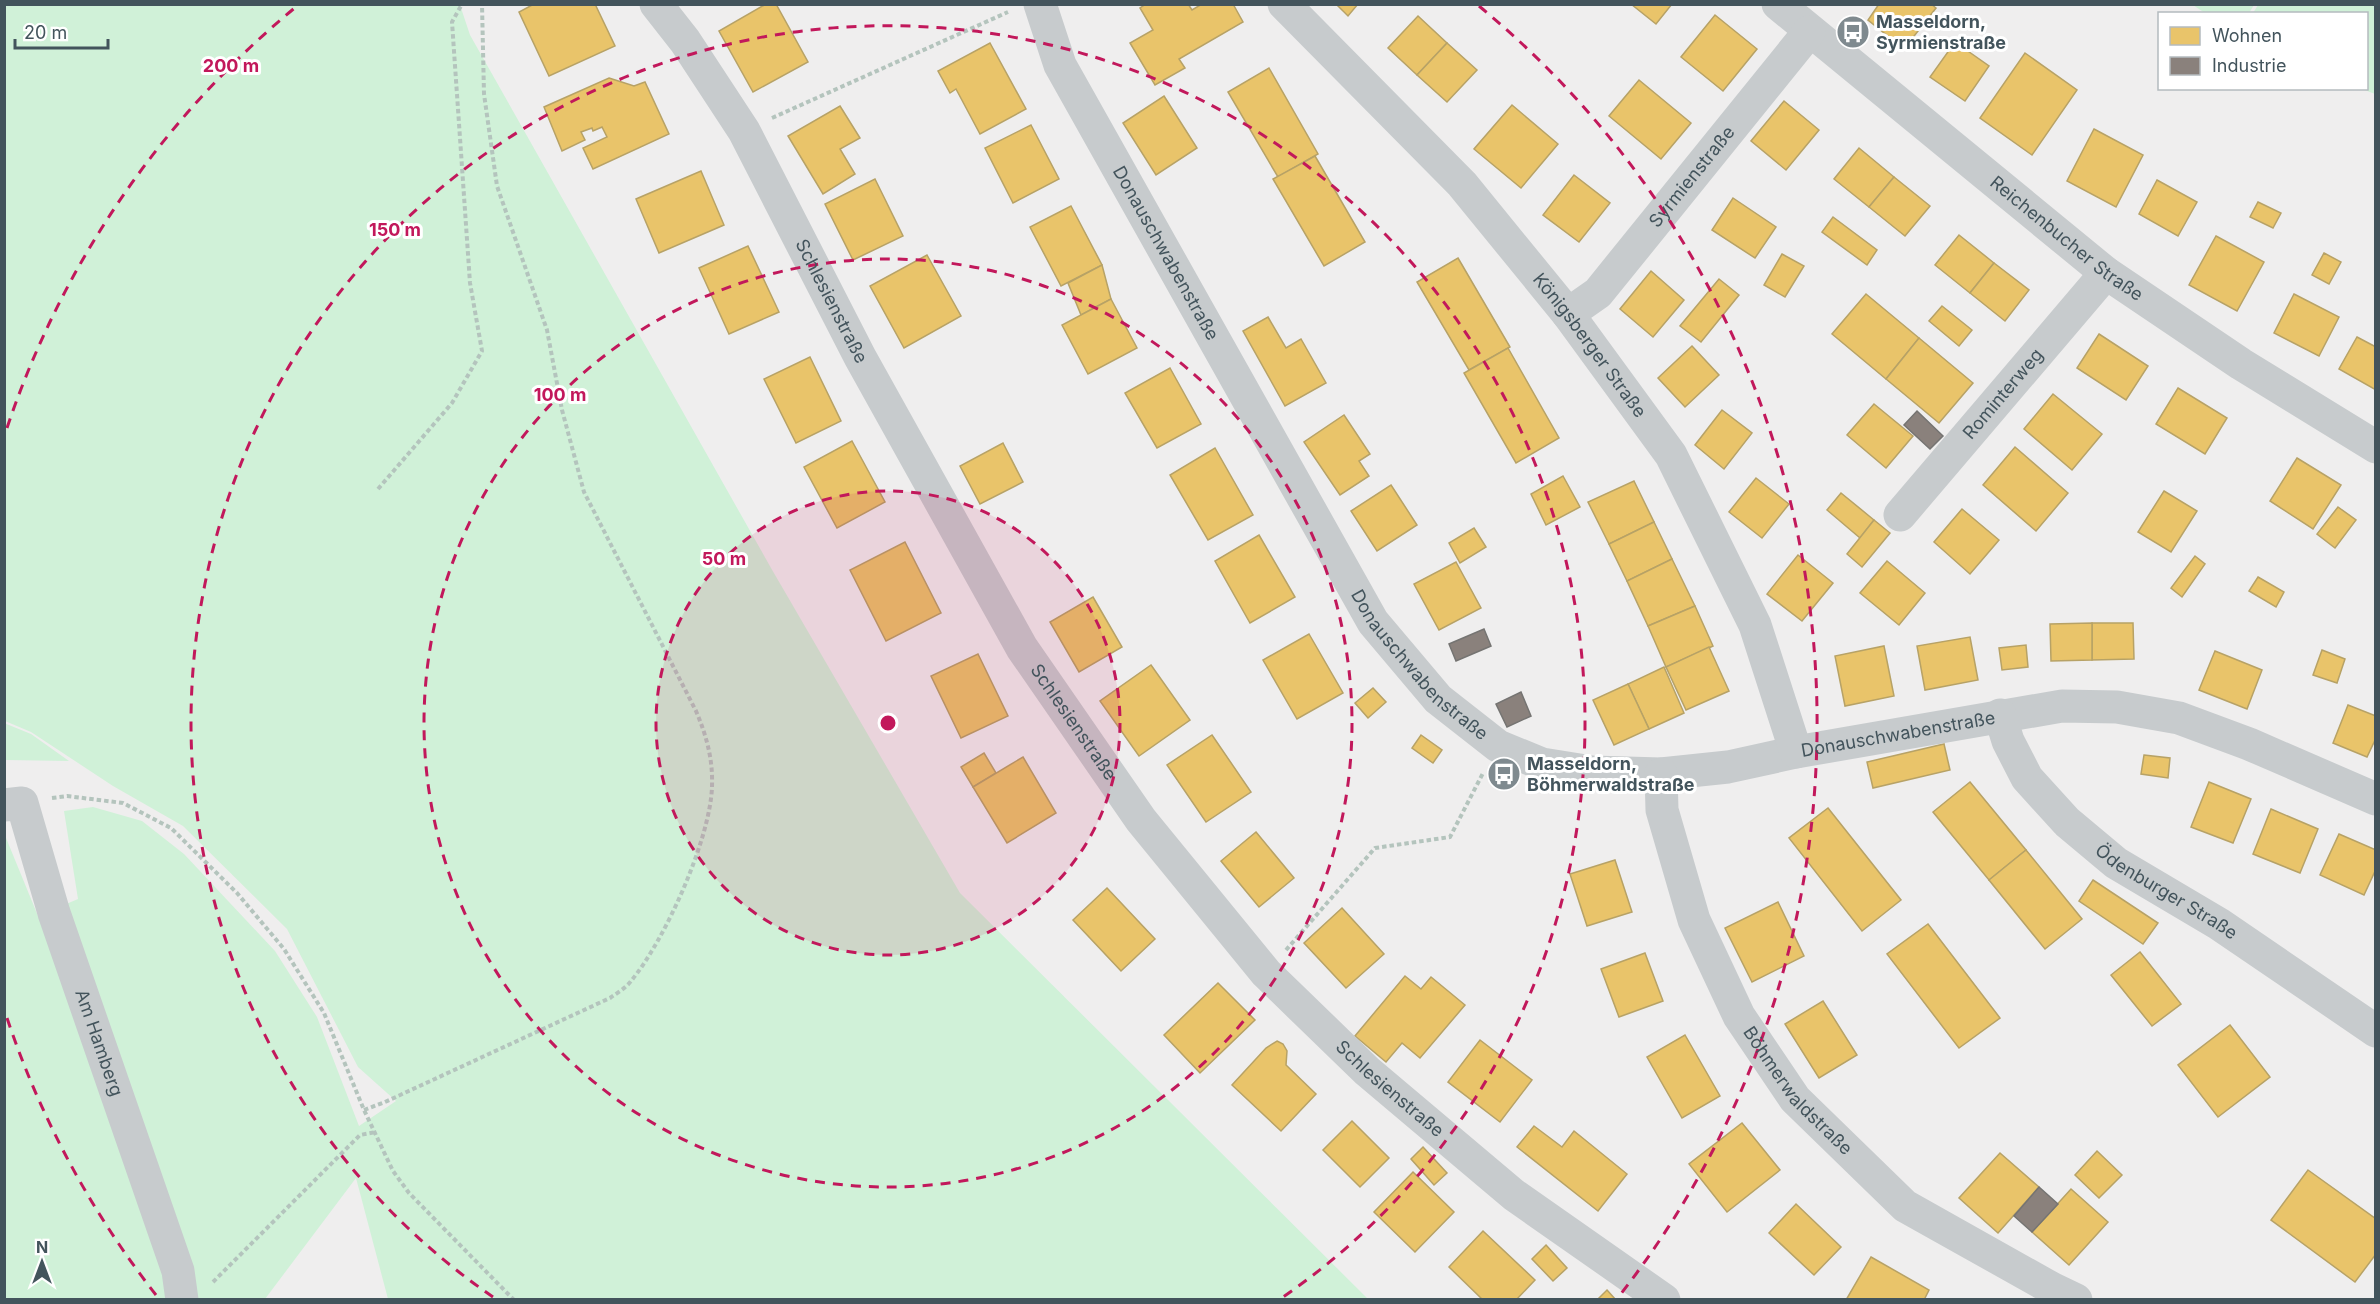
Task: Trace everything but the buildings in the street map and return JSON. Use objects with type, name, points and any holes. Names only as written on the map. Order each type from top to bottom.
[{"type":"street","name":"Schlesienstraße","points":[[656,4],[685,42],[744,131],[860,357],[1022,648],[1141,820],[1266,973],[1367,1071],[1514,1195],[1664,1299]]},
{"type":"street","name":"Königsberger Straße","points":[[1284,4],[1462,183],[1568,314],[1671,455],[1755,625],[1796,752]]},
{"type":"street","name":"Reichenbucher Straße","points":[[1778,4],[1809,32],[2106,273],[2241,364],[2376,447]]},
{"type":"street","name":"Donauschwabenstraße","points":[[1027,7],[1373,622],[1438,699],[1498,746],[1542,764],[1592,772],[1661,774],[1728,767],[1796,752],[2000,715],[2073,706],[2117,707],[2180,718],[2249,744],[2376,799]]},
{"type":"street","name":"Syrmienstraße","points":[[1568,314],[1598,292],[1809,32]]},
{"type":"street","name":"Rominterweg","points":[[1900,515],[2106,273]]},
{"type":"street","name":"Ödenburger Straße","points":[[2000,715],[2008,741],[2027,778],[2075,829],[2116,863],[2219,924],[2376,1031]]},
{"type":"street","name":"Böhmerwaldstraße","points":[[1661,774],[1662,810],[1694,920],[1739,1016],[1796,1099],[1905,1206],[2053,1289],[2076,1299]]},
{"type":"street","name":"Am Hamberg","points":[[14,804],[178,1271],[195,1294]]},
{"type":"path","points":[[378,489],[452,402],[482,351],[470,283],[452,22],[462,4]]},
{"type":"path","points":[[364,1110],[610,998],[629,984],[647,960],[684,885],[708,819],[712,788],[712,763],[707,738],[696,711],[584,492],[562,410],[547,330],[496,186],[484,94],[482,4]]},
{"type":"path","points":[[744,131],[1027,7]]},
{"type":"path","points":[[1290,946],[1375,848],[1450,837],[1486,767]]},
{"type":"path","points":[[14,804],[67,796],[123,803],[171,828],[237,893],[284,949],[324,1012],[364,1110],[393,1171],[410,1193],[514,1299]]},
{"type":"path","points":[[195,1294],[360,1135],[376,1132]]},
{"type":"green space","points":[[2254,4],[2250,12],[2204,12],[2193,5]]},
{"type":"green space","points":[[5,5],[460,5],[470,35],[771,568],[960,893],[1368,1299],[388,1299],[356,1178],[265,1299],[5,1299],[4,833],[38,916],[78,899],[64,811],[93,807],[142,821],[184,854],[275,951],[317,1017],[359,1126],[396,1101],[358,1067],[287,929],[183,826],[113,786],[31,732],[5,721]]},
{"type":"green space","points":[[2258,5],[2375,5],[2375,94],[2365,90],[2368,90],[2368,12],[2254,12]]},
{"type":"green space","points":[[4,723],[31,734],[69,761],[5,760]]},
{"type":"place","name":"Masseldorn, Syrmienstraße","points":[[1853,32]]},
{"type":"place","name":"Masseldorn, Böhmerwaldstraße","points":[[1504,774]]}]
